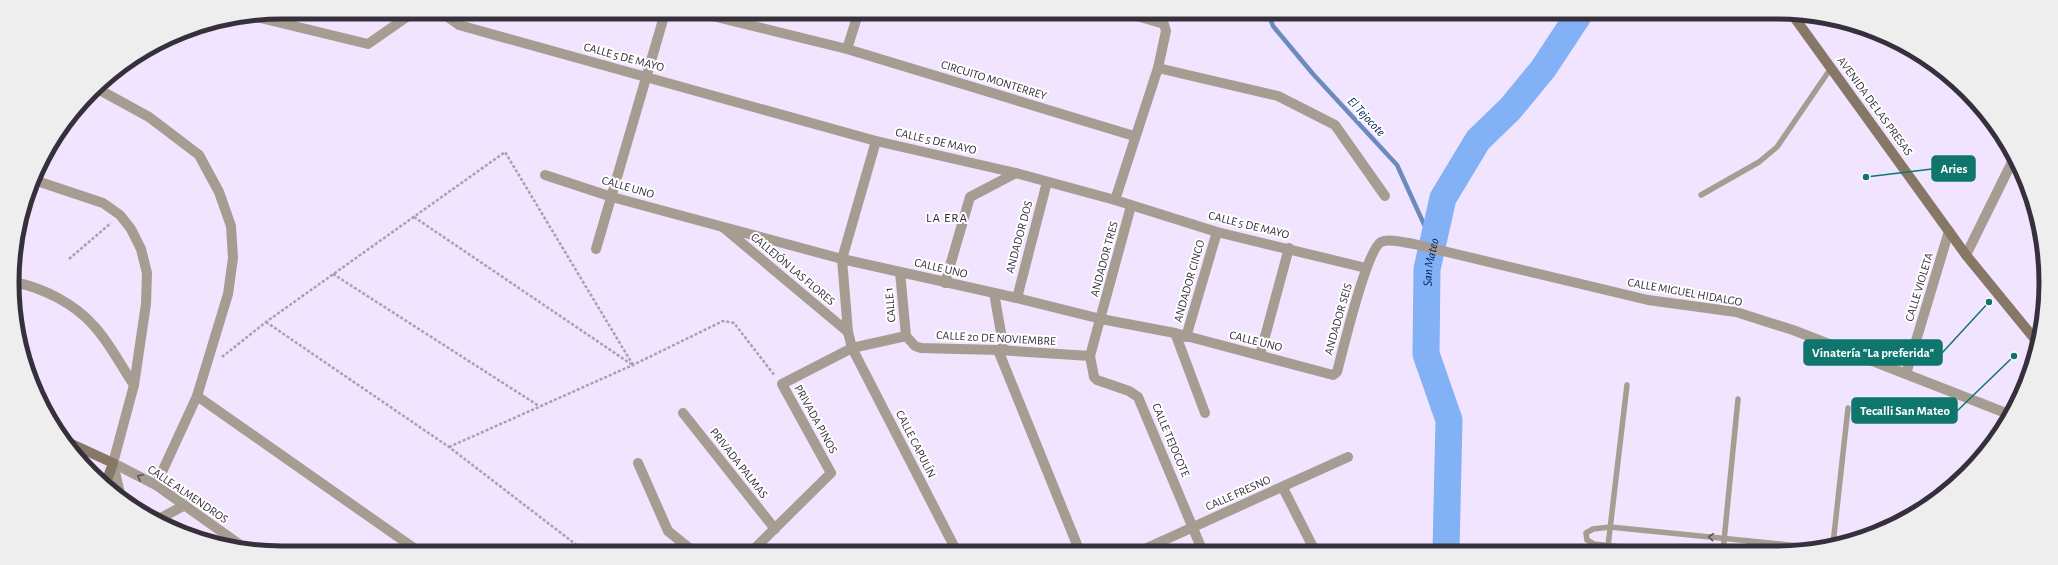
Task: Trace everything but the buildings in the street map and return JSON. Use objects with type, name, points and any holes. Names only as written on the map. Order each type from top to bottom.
[{"type":"main road","name":"AVENIDA DE LAS PRESAS","points":[[1796,20],[1966,255],[2033,337]]},
{"type":"main road","points":[[75,446],[113,463],[107,479]]},
{"type":"street","points":[[268,20],[368,44],[404,19]]},
{"type":"street","name":"CALLE 5 DE MAYO","points":[[451,19],[459,25],[876,141],[1016,173],[1114,200],[1217,232],[1289,248],[1366,268]]},
{"type":"street","points":[[596,249],[648,77],[663,19]]},
{"type":"street","name":"CIRCUITO MONTERREY","points":[[724,19],[847,49],[1134,136]]},
{"type":"street","points":[[847,49],[856,19]]},
{"type":"street","points":[[1114,200],[1134,136],[1158,68],[1166,31],[1164,24],[1147,19]]},
{"type":"street","points":[[1158,68],[1278,96],[1335,125],[1385,196]]},
{"type":"street","points":[[101,91],[149,117],[199,155],[219,192],[228,220],[234,258],[228,294],[197,396],[156,485]]},
{"type":"street","points":[[842,259],[876,141]]},
{"type":"street","points":[[1966,255],[2011,164]]},
{"type":"street","points":[[945,282],[970,197],[1016,173]]},
{"type":"street","name":"CALLE UNO","points":[[545,175],[612,197],[842,259],[1017,298],[1102,319],[1175,333],[1333,375]]},
{"type":"street","points":[[39,182],[103,203],[120,214],[131,229],[141,250],[147,273],[146,304],[134,385],[113,463],[118,489]]},
{"type":"street","name":"ANDADOR DOS","points":[[1017,298],[1047,182]]},
{"type":"street","name":"ANDADOR TRES","points":[[1102,319],[1131,206]]},
{"type":"street","name":"CALLEJÓN LAS FLORES","points":[[722,227],[848,332]]},
{"type":"street","name":"CALLE VIOLETA","points":[[1906,374],[1949,231]]},
{"type":"street","name":"ANDADOR CINCO","points":[[1186,337],[1217,232]]},
{"type":"street","name":"CALLE MIGUEL HIDALGO","points":[[1366,268],[1375,247],[1382,241],[1414,244],[1648,300],[1736,312],[1793,330],[2005,413]]},
{"type":"street","points":[[1260,355],[1289,248]]},
{"type":"street","name":"CALLE CAPULÍN","points":[[842,259],[848,332],[852,348],[954,546]]},
{"type":"street","name":"ANDADOR SEIS","points":[[1333,375],[1337,372],[1366,268]]},
{"type":"street","name":"CALLE 1","points":[[900,272],[906,336]]},
{"type":"street","points":[[19,284],[46,292],[71,306],[94,326],[134,385]]},
{"type":"street","points":[[994,293],[1001,350],[1078,546]]},
{"type":"street","name":"CALLE TEJOCOTE","points":[[1102,319],[1090,356],[1094,377],[1097,380],[1128,391],[1138,397],[1193,527]]},
{"type":"street","name":"ANDADOR CINCO","points":[[1175,333],[1205,413]]},
{"type":"street","name":"PRIVADA PINOS","points":[[775,529],[831,473],[782,384],[852,348],[906,336]]},
{"type":"street","name":"CALLE 20 DE NOVIEMBRE","points":[[906,336],[916,346],[921,348],[1001,350],[1090,356]]},
{"type":"street","points":[[197,396],[411,546]]},
{"type":"street","name":"PRIVADA PALMAS","points":[[683,413],[775,529]]},
{"type":"street","name":"CALLE FRESNO","points":[[1151,546],[1283,488],[1348,457]]},
{"type":"street","name":"CALLE ALMENDROS","points":[[113,463],[156,485],[236,542]]},
{"type":"street","points":[[638,463],[668,531],[687,546]]},
{"type":"street","points":[[1283,488],[1312,546]]},
{"type":"street","points":[[162,517],[185,505]]},
{"type":"street","points":[[1193,527],[1201,546]]},
{"type":"street","points":[[757,546],[775,529]]},
{"type":"lane","points":[[1701,195],[1759,162],[1777,147],[1831,68]]},
{"type":"lane","points":[[1626,385],[1610,527],[1608,546],[1594,544],[1587,540],[1586,533],[1593,529],[1610,527],[1790,545]]},
{"type":"lane","points":[[1723,546],[1738,399]]},
{"type":"lane","points":[[1834,539],[1848,408]]},
{"type":"lane","points":[[1749,541],[1749,546]]},
{"type":"path","points":[[206,369],[266,322],[505,152],[633,365]]},
{"type":"path","points":[[69,259],[120,214]]},
{"type":"path","points":[[414,217],[633,365]]},
{"type":"path","points":[[333,274],[540,406]]},
{"type":"path","points":[[449,447],[633,365],[723,321],[734,323],[782,384]]},
{"type":"path","points":[[266,322],[449,447],[579,546]]},
{"type":"waterway","name":"El Tejocote","points":[[1270,19],[1273,26],[1313,74],[1397,165],[1433,244]]},
{"type":"waterway","name":"San Mateo","points":[[1446,546],[1449,420],[1426,354],[1427,269],[1443,198],[1478,140],[1510,109],[1543,69],[1576,19]]},
{"type":"place","name":"Aries","points":[[1866,177]]},
{"type":"place","name":"Vinatería \"La preferida\"","points":[[1989,302]]},
{"type":"place","name":"Tecalli San Mateo","points":[[2014,356]]},
{"type":"district","name":"LA ERA","points":[[947,217]]}]
